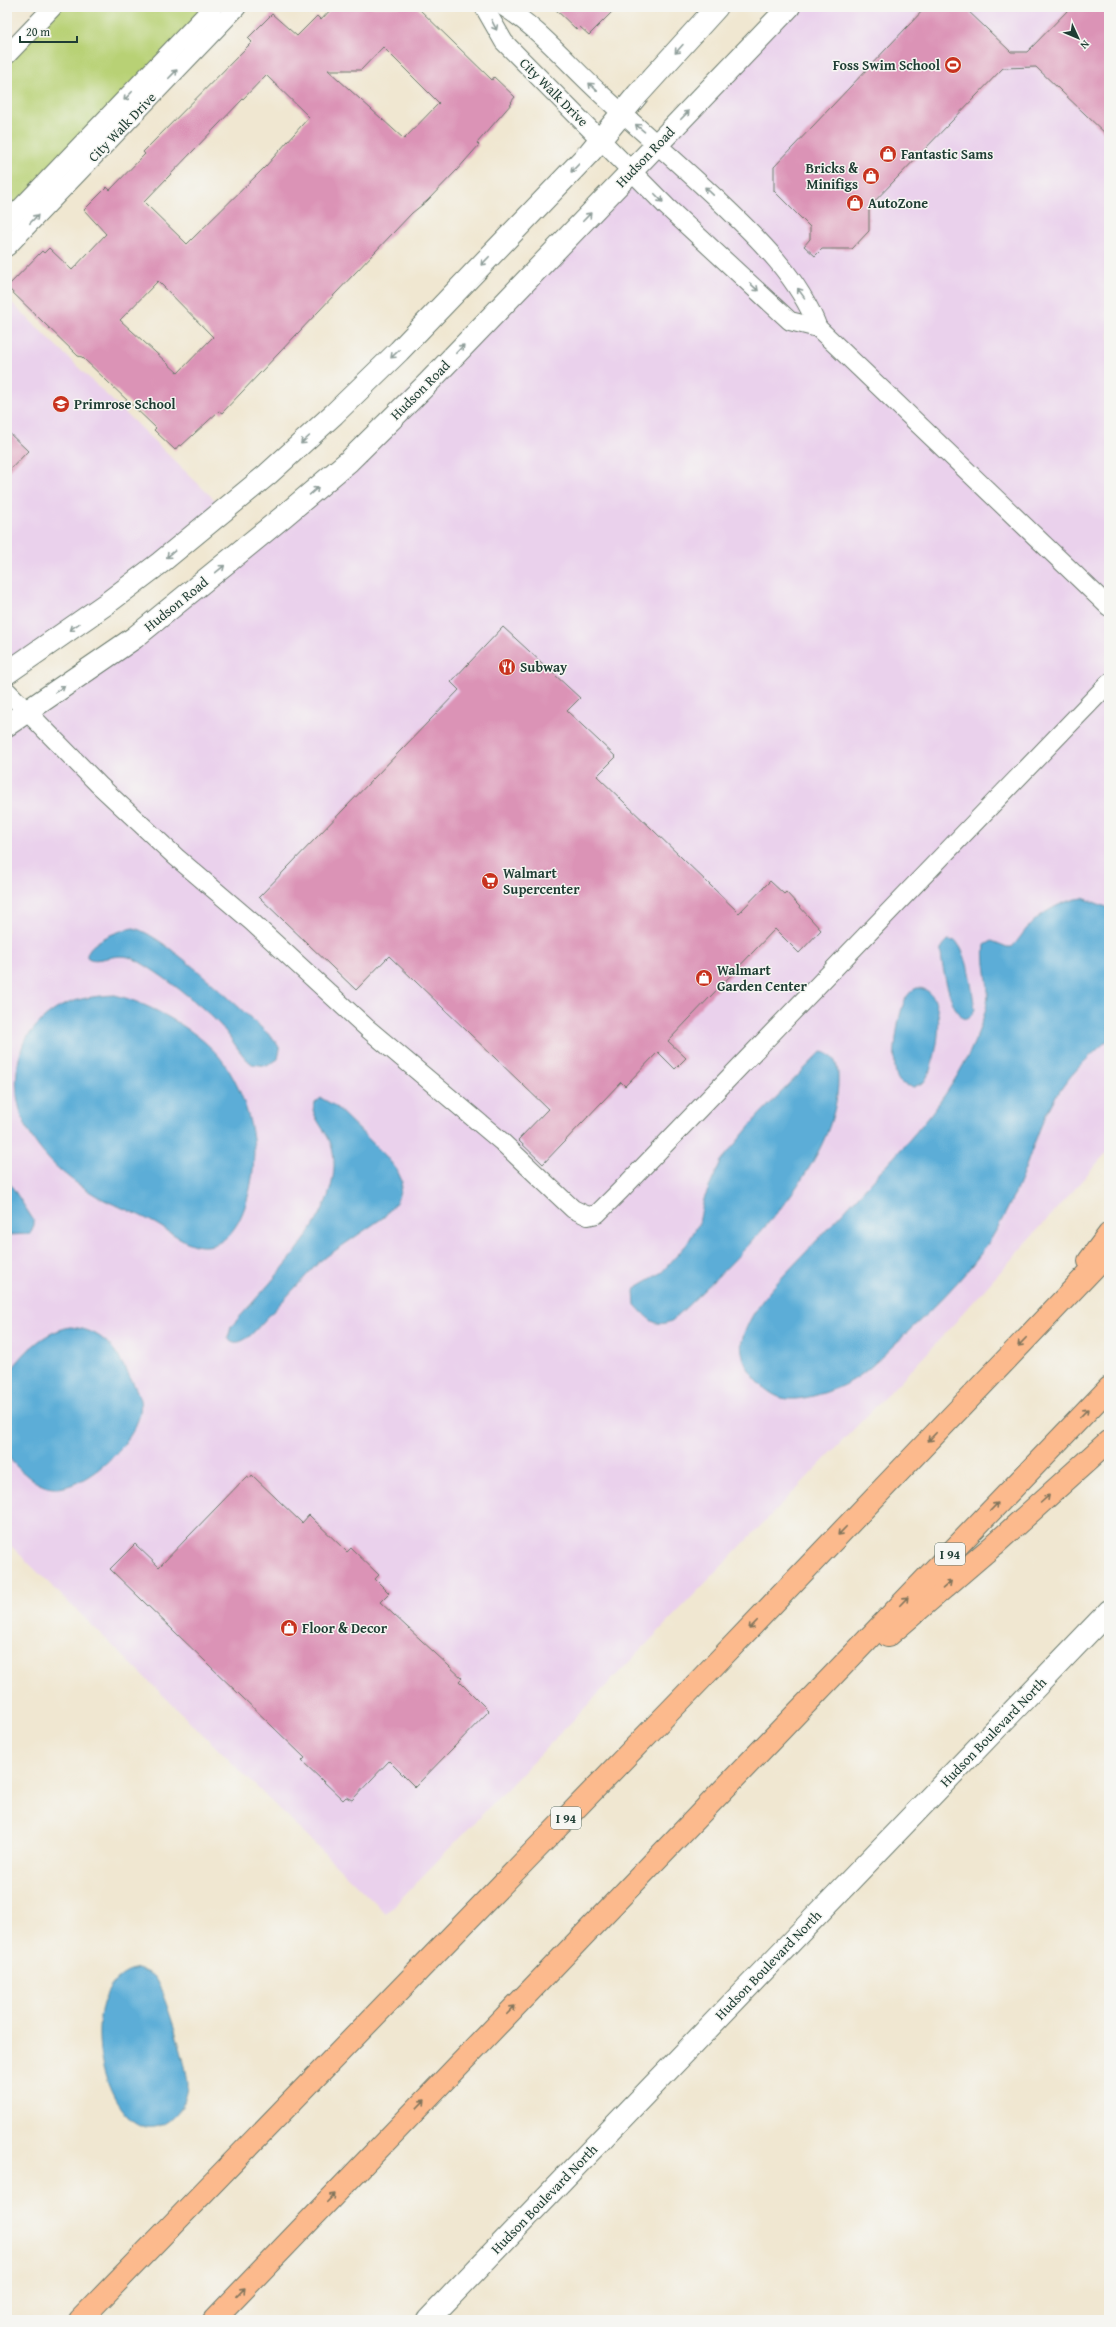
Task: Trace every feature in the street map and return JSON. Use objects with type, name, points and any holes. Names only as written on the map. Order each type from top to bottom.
[{"type":"highway","points":[[1049,1314],[1109,1234]]},
{"type":"highway","name":"I 94","points":[[80,2320],[701,1679],[1109,1252]]},
{"type":"highway","name":"I 94","points":[[214,2320],[1109,1388]]},
{"type":"highway","points":[[790,1720],[994,1544],[1109,1441]]},
{"type":"street","points":[[7,55],[53,7]]},
{"type":"street","name":"City Walk Drive","points":[[7,222],[213,7]]},
{"type":"street","name":"City Walk Drive","points":[[7,247],[237,7]]},
{"type":"street","name":"City Walk Drive","points":[[484,7],[501,40],[667,206],[790,321],[818,328]]},
{"type":"street","points":[[504,7],[522,19],[622,113],[658,143],[742,223],[775,258],[809,304],[818,328],[1109,607]]},
{"type":"street","points":[[7,673],[106,604],[160,563],[308,438],[399,351],[601,139],[622,113],[717,7]]},
{"type":"street","name":"Hudson Road","points":[[7,725],[134,638],[296,507],[349,461],[427,384],[789,7]]},
{"type":"street","points":[[7,691],[99,786],[170,852],[252,922],[362,1024],[500,1141],[573,1209],[588,1216],[597,1214],[620,1191],[1109,683]]},
{"type":"street","name":"Hudson Boulevard North","points":[[428,2320],[1109,1611]]},
{"type":"shaded area","points":[[789,7],[1109,7],[1109,1150],[934,1346],[386,1914],[7,1542],[7,725],[284,516]]},
{"type":"shaded area","name":"Primrose School","points":[[7,298],[225,510],[7,673]]},
{"type":"green space","points":[[53,7],[213,7],[7,222],[7,55]]},
{"type":"water","points":[[1083,898],[1109,908],[1109,1039],[1077,1069],[1053,1101],[1041,1126],[1013,1197],[991,1239],[970,1268],[946,1295],[920,1321],[859,1376],[838,1388],[818,1395],[790,1399],[774,1395],[753,1376],[743,1358],[741,1349],[742,1341],[746,1328],[753,1315],[778,1281],[916,1132],[958,1075],[979,1032],[988,1000],[988,984],[984,953],[985,945],[992,941],[1007,947],[1012,947],[1028,927],[1040,916],[1060,904]]},
{"type":"water","points":[[134,928],[148,934],[185,960],[274,1039],[280,1049],[278,1059],[267,1066],[252,1064],[243,1056],[221,1026],[204,1009],[169,981],[136,960],[122,956],[96,960],[87,957],[88,951],[98,941],[121,931]]},
{"type":"water","points":[[948,940],[956,941],[961,948],[967,964],[975,1009],[968,1018],[962,1017],[956,1010],[943,969],[941,950]]},
{"type":"water","points":[[917,988],[928,991],[935,1000],[938,1013],[938,1029],[937,1045],[929,1073],[924,1082],[914,1087],[899,1081],[896,1074],[895,1053],[900,1015],[903,1005],[908,995]]},
{"type":"water","points":[[115,995],[129,999],[159,1012],[190,1030],[215,1052],[224,1063],[239,1089],[249,1118],[253,1138],[253,1172],[243,1212],[234,1228],[222,1240],[207,1246],[189,1243],[151,1221],[97,1196],[70,1178],[53,1164],[27,1129],[20,1110],[16,1088],[18,1066],[24,1042],[42,1020],[62,1006],[86,998]]},
{"type":"water","points":[[821,1052],[832,1057],[837,1068],[838,1076],[834,1110],[822,1144],[803,1178],[779,1210],[752,1241],[725,1270],[673,1320],[661,1324],[652,1321],[635,1305],[634,1291],[638,1286],[662,1272],[687,1244],[699,1223],[704,1199],[721,1161],[759,1115]]},
{"type":"water","points":[[321,1098],[335,1106],[385,1155],[397,1170],[402,1181],[397,1201],[384,1217],[320,1261],[250,1336],[242,1341],[233,1342],[228,1338],[231,1327],[283,1268],[301,1245],[317,1221],[328,1196],[334,1172],[332,1148],[313,1110],[315,1103]]},
{"type":"water","points":[[7,1179],[34,1221],[30,1234],[7,1235]]},
{"type":"water","points":[[70,1327],[79,1328],[95,1334],[108,1343],[114,1350],[137,1391],[140,1400],[140,1414],[125,1443],[99,1469],[84,1479],[70,1485],[53,1488],[35,1482],[28,1477],[14,1464],[6,1451],[7,1375],[34,1345],[50,1334]]},
{"type":"water","points":[[138,1969],[147,1972],[154,1977],[164,1997],[175,2029],[187,2076],[188,2088],[182,2106],[172,2119],[162,2125],[142,2126],[124,2113],[110,2090],[102,2061],[99,2030],[103,2002],[116,1980]]},
{"type":"building","points":[[333,7],[417,7],[492,80],[494,77],[515,97],[511,102],[512,103],[477,143],[479,145],[457,170],[427,201],[412,213],[222,413],[219,411],[175,450],[154,430],[156,428],[82,357],[78,356],[7,287],[42,251],[44,253],[49,248],[72,270],[106,234],[84,210],[107,187],[110,190],[145,154],[143,152],[252,42],[248,38],[272,14],[297,36],[317,16],[321,20]],"holes":[[[383,47],[439,103],[404,139],[328,70],[361,70]],[[266,75],[309,117],[266,166],[187,244],[144,202]],[[158,281],[213,337],[178,373],[120,320]]]},
{"type":"building","points":[[553,7],[617,7],[589,35],[580,27],[577,30]]},
{"type":"building","points":[[926,7],[964,7],[1011,52],[1027,52],[1071,7],[1109,7],[1109,137],[1036,67],[1003,68],[869,207],[869,231],[852,249],[822,249],[815,256],[804,246],[810,239],[810,227],[774,191],[774,167]]},
{"type":"building","points":[[7,431],[28,451],[7,473]]},
{"type":"building","name":"Walmart Supercenter","points":[[503,627],[580,698],[567,711],[616,757],[597,776],[739,913],[770,881],[784,894],[786,892],[821,930],[799,953],[775,929],[668,1041],[686,1058],[675,1069],[658,1052],[625,1086],[621,1082],[543,1164],[518,1140],[548,1109],[389,956],[356,990],[259,897],[459,690],[451,682]]},
{"type":"building","name":"Floor & Decor","points":[[252,1475],[302,1523],[309,1515],[347,1552],[351,1548],[379,1575],[375,1579],[389,1593],[380,1602],[462,1678],[459,1681],[489,1711],[415,1787],[389,1761],[352,1800],[346,1797],[343,1800],[302,1761],[305,1758],[110,1569],[135,1544],[159,1567],[247,1476],[250,1478]]},
{"type":"place","name":"Foss Swim School","points":[[953,65]]},
{"type":"place","name":"Fantastic Sams","points":[[888,154]]},
{"type":"place","name":"Bricks & Minifigs","points":[[871,176]]},
{"type":"place","name":"AutoZone","points":[[855,203]]},
{"type":"place","name":"Primrose School","points":[[61,404]]},
{"type":"place","name":"Subway","points":[[507,667]]},
{"type":"place","name":"Walmart Supercenter","points":[[490,881]]},
{"type":"place","name":"Walmart Garden Center","points":[[704,978]]},
{"type":"place","name":"Floor & Decor","points":[[289,1628]]}]
